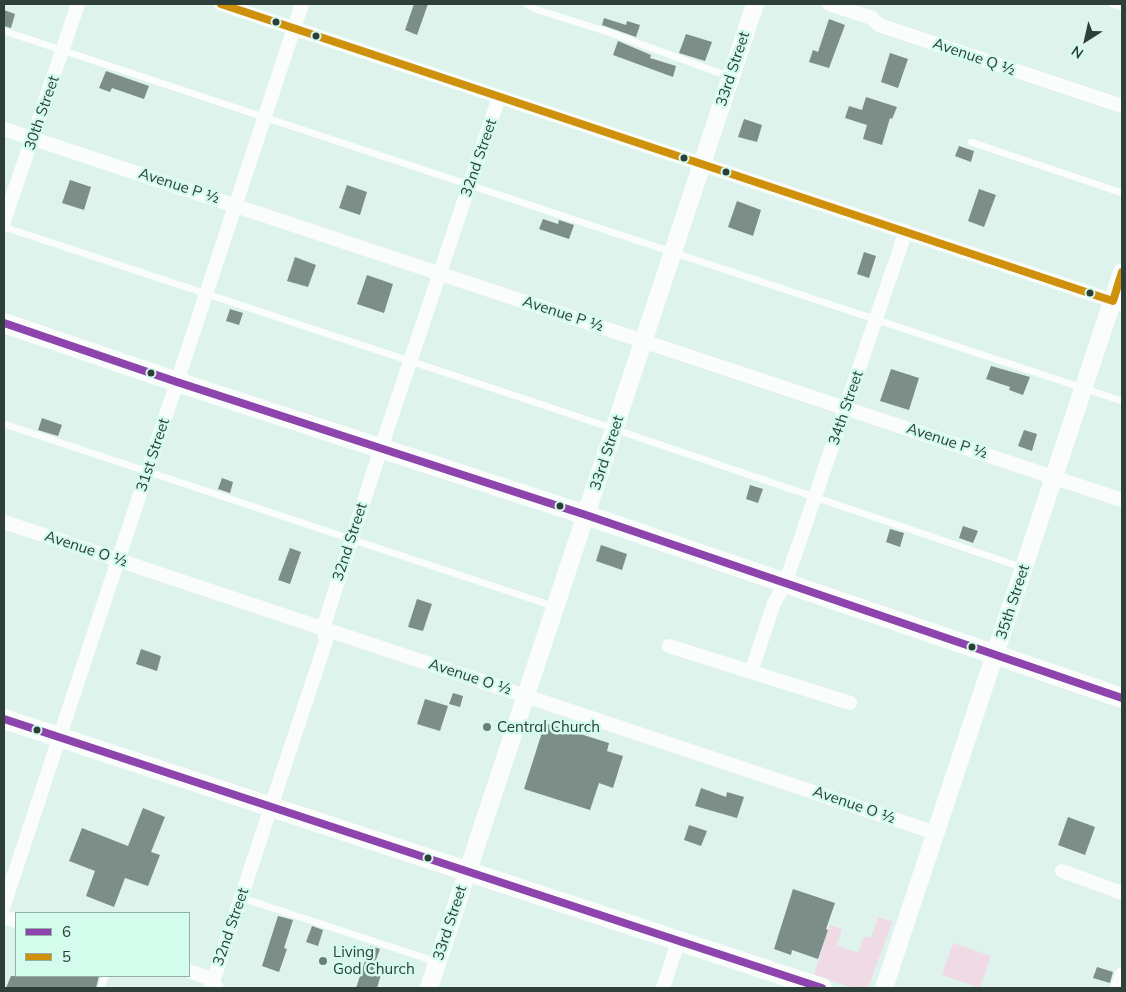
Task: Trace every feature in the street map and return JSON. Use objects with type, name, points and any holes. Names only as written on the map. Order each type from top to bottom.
[{"type":"main road","points":[[4,323],[177,382],[586,515],[1122,698]]},
{"type":"main road","points":[[4,719],[822,988]]},
{"type":"street","name":"30th Street","points":[[4,222],[78,4]]},
{"type":"street","points":[[221,4],[906,231],[1117,303]]},
{"type":"street","name":"31st Street","points":[[4,905],[302,4]]},
{"type":"street","name":"33rd Street","points":[[429,988],[466,871],[527,695],[755,4]]},
{"type":"street","name":"Avenue Q ½","points":[[829,4],[872,18],[879,24],[1122,106]]},
{"type":"street","name":"32nd Street","points":[[214,986],[270,807],[326,641],[323,628],[380,448],[499,97]]},
{"type":"street","name":"Avenue P ½","points":[[4,129],[1122,500]]},
{"type":"street","name":"34th Street","points":[[751,672],[774,603],[785,584],[816,497],[906,231]]},
{"type":"street","name":"35th Street","points":[[884,988],[1084,388],[1117,303],[1122,272]]},
{"type":"street","name":"Avenue O ½","points":[[4,522],[936,833]]},
{"type":"street","points":[[669,646],[850,703]]},
{"type":"street","points":[[1062,871],[1122,893]]},
{"type":"street","points":[[663,988],[678,942]]},
{"type":"street","points":[[190,971],[208,978],[214,986]]},
{"type":"street","points":[[1117,988],[1122,974]]},
{"type":"lane","points":[[527,4],[535,9],[608,32],[730,77]]},
{"type":"lane","points":[[1112,4],[1122,7]]},
{"type":"lane","points":[[4,31],[1122,401]]},
{"type":"lane","points":[[970,142],[1122,193]]},
{"type":"lane","points":[[4,227],[615,429],[1024,568]]},
{"type":"lane","points":[[4,424],[556,607]]},
{"type":"lane","points":[[242,898],[438,962]]},
{"type":"shaded area","points":[[878,917],[892,922],[868,988],[852,988],[814,974],[830,925],[842,929],[837,945],[858,953],[864,936],[871,938]]},
{"type":"shaded area","points":[[953,943],[991,956],[980,988],[942,975]]},
{"type":"building","points":[[414,4],[428,4],[417,35],[405,30]]},
{"type":"building","points":[[4,10],[15,14],[11,28],[4,26]]},
{"type":"building","points":[[604,18],[626,25],[627,21],[640,25],[636,37],[602,25]]},
{"type":"building","points":[[829,19],[845,25],[829,68],[809,62],[813,50],[818,52]]},
{"type":"building","points":[[686,34],[712,42],[705,61],[679,53]]},
{"type":"building","points":[[618,41],[651,55],[650,58],[676,66],[673,77],[613,55]]},
{"type":"building","points":[[890,53],[908,59],[898,88],[881,82]]},
{"type":"building","points":[[106,71],[149,86],[144,99],[112,88],[110,92],[99,88]]},
{"type":"building","points":[[866,97],[897,107],[892,119],[890,118],[882,145],[863,139],[867,125],[845,118],[849,106],[862,110]]},
{"type":"building","points":[[744,119],[762,125],[757,142],[738,137]]},
{"type":"building","points":[[959,146],[974,151],[971,162],[955,156]]},
{"type":"building","points":[[70,180],[91,187],[84,210],[62,203]]},
{"type":"building","points":[[347,185],[367,192],[360,215],[339,208]]},
{"type":"building","points":[[979,189],[996,195],[984,227],[968,221]]},
{"type":"building","points":[[737,201],[761,210],[753,236],[728,227]]},
{"type":"building","points":[[543,219],[558,224],[559,220],[574,225],[569,239],[539,229]]},
{"type":"building","points":[[864,252],[876,256],[869,278],[857,274]]},
{"type":"building","points":[[295,257],[316,265],[308,287],[287,281]]},
{"type":"building","points":[[367,275],[393,284],[384,313],[357,304]]},
{"type":"building","points":[[230,309],[243,313],[239,325],[226,321]]},
{"type":"building","points":[[991,366],[1030,377],[1023,395],[1009,390],[1010,387],[986,379]]},
{"type":"building","points":[[891,369],[919,378],[909,410],[880,401]]},
{"type":"building","points":[[42,418],[62,425],[58,436],[38,430]]},
{"type":"building","points":[[1024,430],[1037,434],[1032,451],[1018,446]]},
{"type":"building","points":[[222,478],[233,482],[230,493],[218,489]]},
{"type":"building","points":[[750,485],[763,489],[758,503],[746,499]]},
{"type":"building","points":[[963,526],[978,531],[973,543],[959,538]]},
{"type":"building","points":[[890,529],[904,533],[900,547],[886,542]]},
{"type":"building","points":[[601,545],[627,554],[622,570],[596,561]]},
{"type":"building","points":[[290,548],[301,552],[290,584],[278,580]]},
{"type":"building","points":[[417,599],[432,604],[423,631],[408,627]]},
{"type":"building","points":[[141,649],[161,656],[157,671],[136,664]]},
{"type":"building","points":[[453,693],[463,696],[460,707],[449,704]]},
{"type":"building","points":[[425,699],[448,706],[440,731],[417,724]]},
{"type":"building","points":[[545,723],[609,743],[607,751],[623,756],[613,788],[599,783],[590,810],[524,789]]},
{"type":"building","points":[[701,788],[726,797],[727,792],[744,797],[737,818],[695,806]]},
{"type":"building","points":[[143,808],[165,817],[151,852],[160,855],[148,886],[125,878],[114,907],[86,896],[95,871],[69,861],[82,828],[128,846]]},
{"type":"building","points":[[1068,817],[1095,827],[1085,855],[1058,845]]},
{"type":"building","points":[[689,825],[707,831],[701,846],[684,840]]},
{"type":"building","points":[[793,889],[835,903],[818,959],[792,950],[791,955],[774,949]]},
{"type":"building","points":[[278,916],[293,920],[284,948],[287,949],[279,972],[262,966]]},
{"type":"building","points":[[312,926],[323,930],[318,946],[306,942]]},
{"type":"building","points":[[370,946],[380,949],[373,968],[382,971],[377,988],[356,988]]},
{"type":"building","points":[[1097,967],[1113,972],[1110,983],[1093,978]]},
{"type":"building","points":[[11,976],[99,977],[96,988],[6,988]]},
{"type":"transit line","name":"5","points":[[221,4],[1113,301],[1122,272]]},
{"type":"transit line","name":"6","points":[[4,323],[177,382],[586,515],[1122,698]]},
{"type":"transit line","name":"6","points":[[4,719],[822,988]]},
{"type":"place","name":"Central Church","points":[[487,727]]},
{"type":"place","name":"Living God Church","points":[[323,961]]}]
